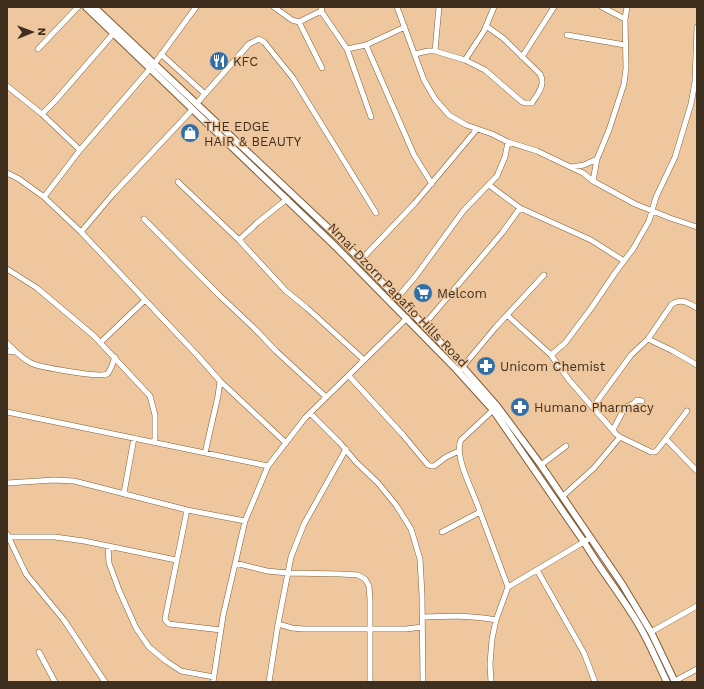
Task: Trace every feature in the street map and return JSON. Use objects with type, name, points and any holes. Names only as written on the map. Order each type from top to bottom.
[{"type":"street","points":[[38,49],[78,7]]},
{"type":"street","name":"Nmai Dzorn Papafio Hills Road","points":[[86,7],[335,246],[493,410],[587,540],[622,584],[651,632],[675,682]]},
{"type":"street","name":"Nmai Dzorn Papafio Hills Road","points":[[94,7],[341,240],[463,367],[507,418],[563,496],[587,540],[594,559],[616,589],[640,627],[667,682]]},
{"type":"street","points":[[44,197],[80,150],[155,63],[196,7]]},
{"type":"street","points":[[274,7],[292,20],[299,22],[322,9],[347,49],[371,117]]},
{"type":"street","points":[[396,7],[416,54],[424,80],[435,99],[449,115],[466,126],[537,151],[583,173],[593,181],[635,204],[697,227]]},
{"type":"street","points":[[435,51],[439,7]]},
{"type":"street","points":[[465,60],[486,26],[494,7]]},
{"type":"street","points":[[522,57],[554,7]]},
{"type":"street","points":[[602,7],[625,19]]},
{"type":"street","points":[[593,181],[597,159],[609,130],[624,84],[626,68],[625,19],[627,7]]},
{"type":"street","points":[[299,22],[322,68]]},
{"type":"street","points":[[416,54],[435,51],[465,60],[485,70],[522,102],[532,103],[542,86],[543,79],[540,74],[503,38],[486,26]]},
{"type":"street","points":[[347,49],[366,45],[405,27]]},
{"type":"street","points":[[551,355],[565,343],[592,307],[633,249],[649,221],[665,176],[675,157],[691,104],[696,70],[697,27]]},
{"type":"street","points":[[42,114],[113,34]]},
{"type":"street","points":[[567,35],[625,45]]},
{"type":"street","points":[[197,103],[249,44],[259,39],[264,42],[293,78],[376,213]]},
{"type":"street","points":[[366,45],[414,155],[432,184]]},
{"type":"street","points":[[161,54],[205,94]]},
{"type":"street","points":[[7,86],[42,114],[80,150]]},
{"type":"street","points":[[81,232],[113,194],[192,110]]},
{"type":"street","points":[[360,261],[432,184],[477,129]]},
{"type":"street","points":[[397,298],[415,277],[464,210],[483,189],[490,185],[497,176],[505,157],[508,142]]},
{"type":"street","points":[[570,168],[584,165],[597,159]]},
{"type":"street","points":[[7,173],[19,179],[44,197],[81,232],[220,381],[286,443]]},
{"type":"street","points":[[178,182],[239,240],[286,291],[364,360]]},
{"type":"street","points":[[490,185],[520,208],[591,240],[624,261]]},
{"type":"street","points":[[239,240],[257,223],[286,200]]},
{"type":"street","points":[[424,326],[502,233],[520,208]]},
{"type":"street","points":[[144,219],[276,351],[326,397]]},
{"type":"street","points":[[7,269],[37,288],[102,342],[150,396],[155,415],[155,442]]},
{"type":"street","points":[[458,372],[495,328],[544,275]]},
{"type":"street","points":[[102,342],[145,300]]},
{"type":"street","points":[[593,407],[631,355],[648,339],[672,304],[683,300],[697,308]]},
{"type":"street","points":[[508,315],[551,355],[569,380],[620,437],[651,452],[655,452],[687,411]]},
{"type":"street","points":[[108,546],[109,563],[136,628],[149,647],[181,671],[214,679],[221,630],[245,521],[268,466],[310,413],[406,318]]},
{"type":"street","points":[[648,339],[674,351],[697,365]]},
{"type":"street","points":[[7,343],[31,363],[38,366],[69,371],[102,375],[107,374],[115,357]]},
{"type":"street","points":[[7,351],[16,352]]},
{"type":"street","points":[[348,376],[403,435],[428,465],[434,466],[446,457],[459,451]]},
{"type":"street","points":[[205,453],[220,381]]},
{"type":"street","points":[[613,430],[625,407],[637,400],[642,401]]},
{"type":"street","points":[[493,410],[461,440],[458,445],[464,469],[508,587]]},
{"type":"street","points":[[7,412],[268,466]]},
{"type":"street","points":[[310,413],[346,449],[396,505],[411,529],[420,558],[423,682]]},
{"type":"street","points":[[563,496],[594,468],[620,437]]},
{"type":"street","points":[[124,493],[134,438]]},
{"type":"street","points":[[666,439],[697,471]]},
{"type":"street","points":[[541,465],[566,446]]},
{"type":"street","points":[[269,682],[291,557],[304,524],[346,449]]},
{"type":"street","points":[[7,483],[54,480],[74,481],[187,510],[245,521]]},
{"type":"street","points":[[187,510],[165,618],[169,624],[221,630]]},
{"type":"street","points":[[442,532],[480,512]]},
{"type":"street","points":[[105,682],[64,620],[26,574],[7,536],[55,537],[176,560]]},
{"type":"street","points":[[491,682],[490,664],[492,639],[496,620],[508,587],[587,540]]},
{"type":"street","points":[[235,563],[267,571],[341,574],[358,576],[365,579],[369,586],[370,682]]},
{"type":"street","points":[[537,570],[584,653],[595,682]]},
{"type":"street","points":[[651,632],[697,606]]},
{"type":"street","points":[[422,617],[463,616],[496,620]]},
{"type":"street","points":[[278,624],[298,628],[406,629],[422,627]]},
{"type":"street","points":[[39,652],[55,682]]},
{"type":"street","points":[[675,682],[697,669]]},
{"type":"place","name":"KFC","points":[[219,61]]},
{"type":"place","name":"THE EDGE HAIR & BEAUTY","points":[[190,133]]},
{"type":"place","name":"Melcom","points":[[423,293]]},
{"type":"place","name":"Unicom Chemist","points":[[486,366]]},
{"type":"place","name":"Humano Pharmacy","points":[[520,407]]}]
